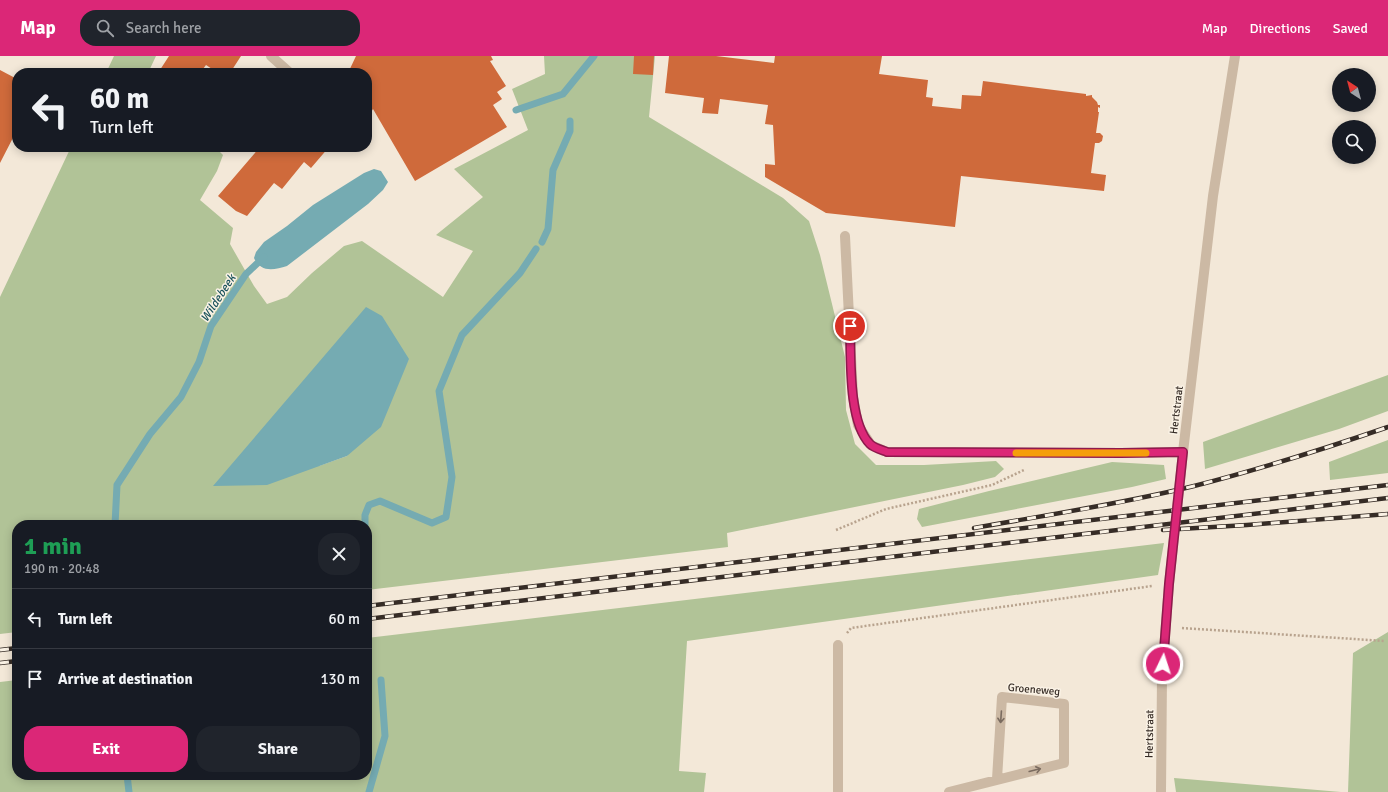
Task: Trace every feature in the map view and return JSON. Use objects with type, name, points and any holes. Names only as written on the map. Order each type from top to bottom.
[{"type":"street","points":[[271,56],[284,68]]},
{"type":"street","name":"Hertstraat","points":[[1161,792],[1162,676],[1169,584],[1213,196],[1235,56]]},
{"type":"street","points":[[845,236],[853,397],[858,425],[871,445],[887,452],[1183,452]]},
{"type":"street","points":[[838,645],[838,792]]},
{"type":"street","name":"Groeneweg","points":[[949,792],[1064,763],[1064,704],[1002,696],[997,779]]},
{"type":"path","points":[[836,530],[886,509],[992,485],[1026,469]]},
{"type":"path","points":[[838,645],[851,628],[1169,584]]},
{"type":"path","points":[[1166,627],[1385,641]]},
{"type":"green space","points":[[114,56],[156,56],[150,68],[108,68]]},
{"type":"green space","points":[[544,56],[655,56],[649,117],[783,198],[809,221],[820,255],[845,357],[846,410],[855,444],[876,465],[924,465],[996,461],[1004,469],[995,477],[963,485],[727,533],[728,547],[372,589],[372,520],[12,520],[12,633],[0,634],[0,297],[69,152],[220,152],[223,155],[217,171],[200,200],[233,228],[230,244],[254,286],[267,304],[287,297],[312,273],[344,246],[362,241],[443,297],[473,251],[436,235],[483,197],[454,169],[528,130],[512,89],[545,74]],"holes":[[[409,359],[347,456],[319,466]]]},
{"type":"green space","points":[[1388,375],[1388,411],[1339,429],[1205,469],[1203,442]]},
{"type":"green space","points":[[1388,440],[1388,473],[1330,480],[1329,462]]},
{"type":"green space","points":[[1112,462],[1164,465],[1166,479],[1132,487],[922,527],[917,519],[919,509]]},
{"type":"green space","points":[[1164,543],[1158,575],[687,641],[679,771],[706,773],[704,792],[0,792],[0,682],[12,681],[12,780],[372,780],[372,637]]},
{"type":"green space","points":[[1388,632],[1388,792],[1348,792],[1353,653]]},
{"type":"green space","points":[[1174,778],[1341,792],[1176,792]]},
{"type":"water","points":[[374,169],[381,171],[388,182],[383,190],[368,204],[287,266],[277,269],[268,269],[257,263],[254,258],[256,252],[264,242],[313,205],[364,173]]},
{"type":"water","points":[[366,307],[382,316],[409,359],[381,427],[347,456],[267,485],[213,486]]},
{"type":"building","points":[[169,56],[241,56],[233,68],[210,68],[206,65],[204,68],[161,68]]},
{"type":"building","points":[[356,56],[491,56],[493,60],[490,61],[506,86],[497,92],[502,99],[493,105],[507,127],[415,181],[373,109],[372,111],[372,68],[350,68]]},
{"type":"building","points":[[634,56],[654,56],[653,75],[633,74]]},
{"type":"building","points":[[669,56],[716,56],[774,63],[775,56],[882,56],[879,74],[928,80],[926,97],[933,98],[932,106],[961,109],[962,95],[981,96],[983,81],[1086,94],[1086,96],[1092,95],[1098,105],[1100,105],[1100,108],[1098,107],[1099,112],[1096,133],[1100,133],[1103,136],[1102,141],[1095,143],[1091,173],[1106,175],[1104,191],[961,176],[955,227],[826,213],[765,177],[765,164],[775,165],[773,125],[765,124],[768,105],[720,99],[718,114],[702,113],[704,98],[665,93]]},
{"type":"building","points":[[0,70],[12,76],[12,140],[0,163]]},
{"type":"building","points":[[256,152],[325,152],[311,168],[304,162],[282,189],[274,183],[247,216],[236,211],[218,196]]},
{"type":"waterway","name":"Wildebeek","points":[[516,110],[563,94],[594,56]]},
{"type":"waterway","points":[[542,242],[548,229],[553,170],[570,131],[570,121]]},
{"type":"waterway","points":[[365,520],[365,515],[369,505],[380,501],[432,523],[446,517],[452,477],[439,391],[462,335],[520,273],[536,249]]},
{"type":"waterway","name":"Wildebeek","points":[[115,520],[117,485],[150,434],[181,397],[199,362],[211,326],[246,274],[264,257]]},
{"type":"waterway","points":[[369,792],[385,736],[381,680]]},
{"type":"waterway","name":"Wildebeek","points":[[128,780],[129,792]]},
{"type":"railway","points":[[974,528],[1112,504],[1194,486],[1243,473],[1388,427]]},
{"type":"railway","points":[[372,605],[1388,485]]},
{"type":"railway","points":[[372,618],[1388,498]]},
{"type":"railway","points":[[1163,530],[1388,514]]},
{"type":"railway","points":[[0,650],[12,649]]},
{"type":"railway","points":[[0,663],[12,662]]},
{"type":"slow traffic","points":[[1016,453],[1146,453]]},
{"type":"route","points":[[850,326],[853,397],[858,425],[871,445],[887,452],[1183,452],[1169,584],[1163,664]]}]
